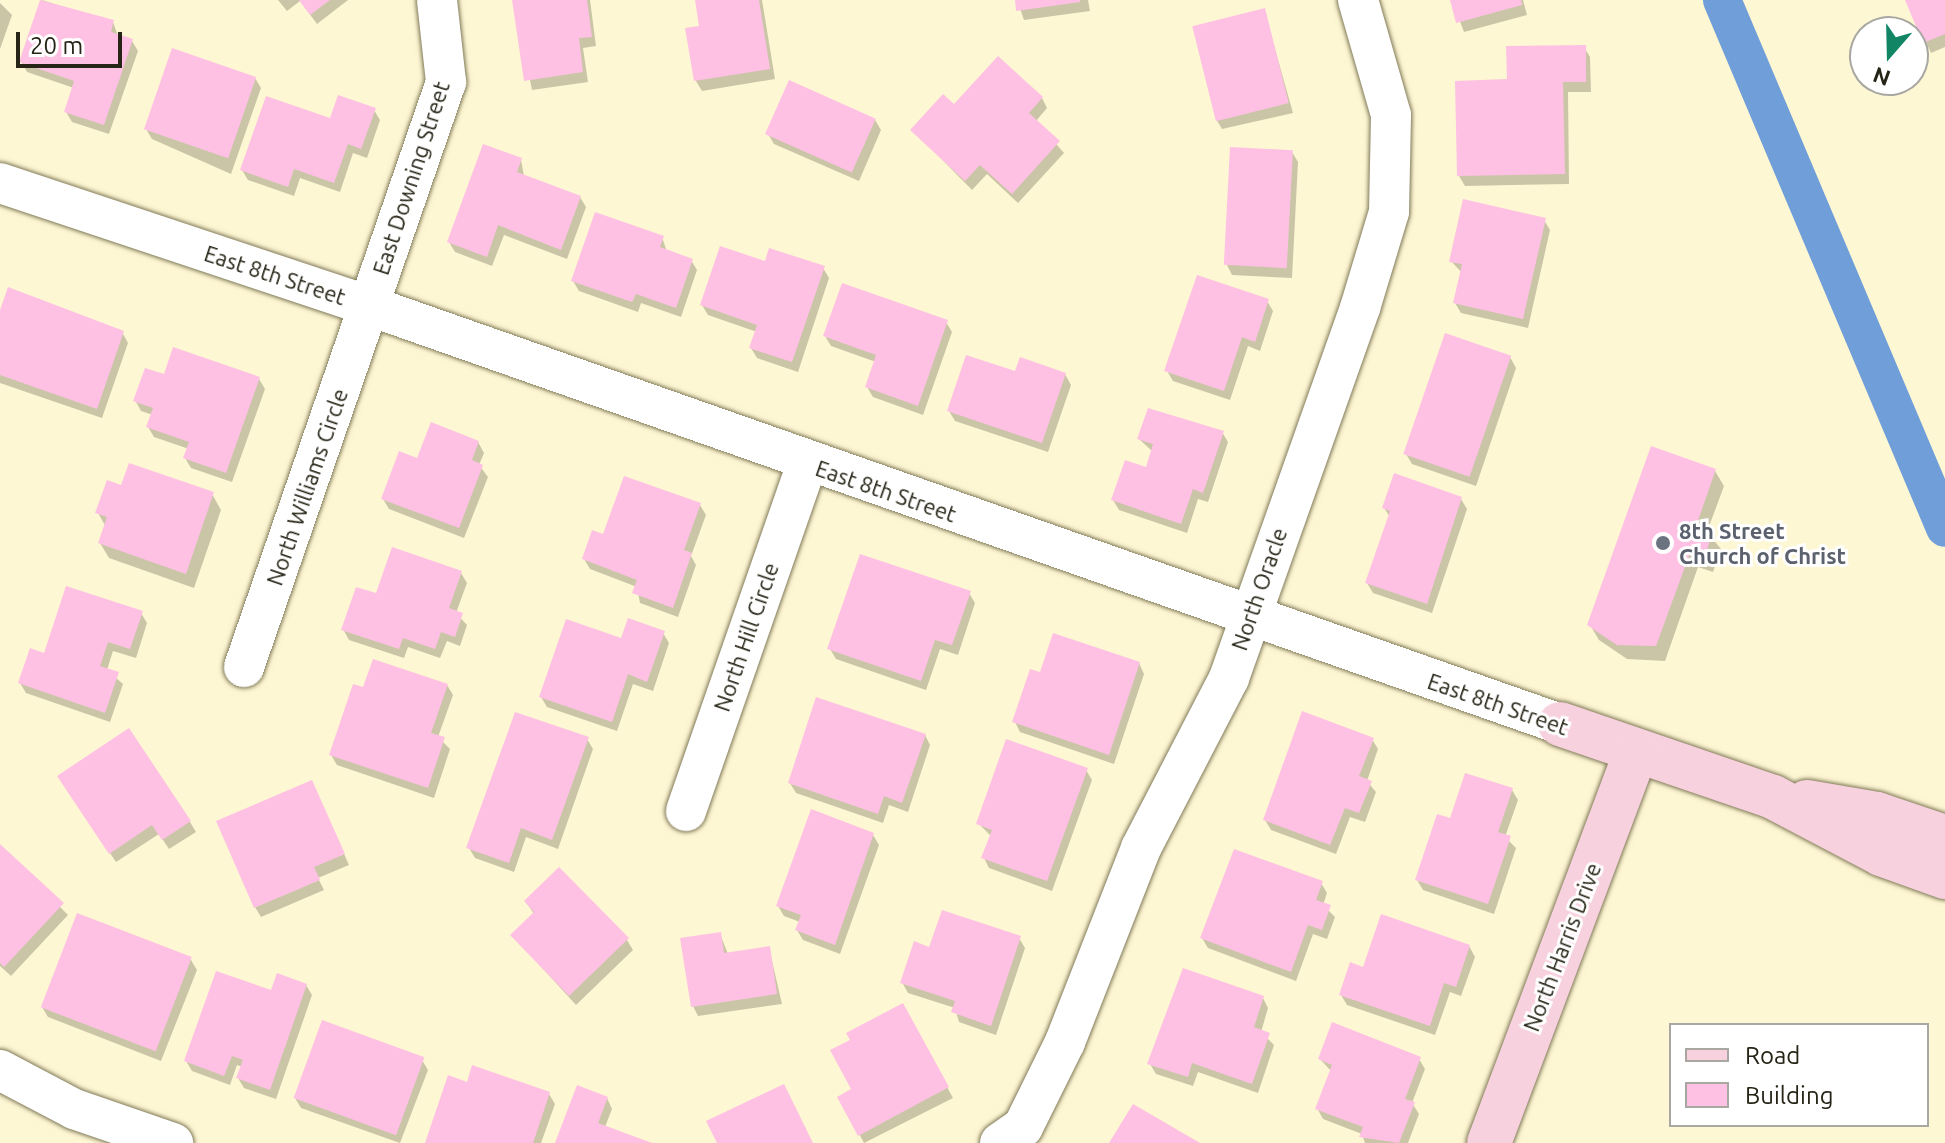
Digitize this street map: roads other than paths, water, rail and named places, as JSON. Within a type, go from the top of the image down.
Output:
[{"type":"street","name":"East Downing Street","points":[[370,306],[446,82],[437,0]]},
{"type":"street","name":"North Oracle","points":[[1000,1143],[1023,1127],[1065,1042],[1141,848],[1229,678],[1389,212],[1391,115],[1358,0]]},
{"type":"street","name":"East 8th Street","points":[[0,183],[370,306],[1249,619],[1773,797],[1881,854],[1945,877]]},
{"type":"street","name":"North Williams Circle","points":[[244,667],[370,306]]},
{"type":"street","name":"North Hill Circle","points":[[686,811],[807,463]]},
{"type":"street","name":"North Harris Drive","points":[[1489,1143],[1636,751]]},
{"type":"street","name":"East 8th Street","points":[[1773,797],[1877,814],[1945,837]]},
{"type":"street","points":[[0,1070],[74,1109],[173,1143]]},
{"type":"waterway","points":[[1722,0],[1945,528]]},
{"type":"place","name":"8th Street Church of Christ","points":[[1663,543]]}]
